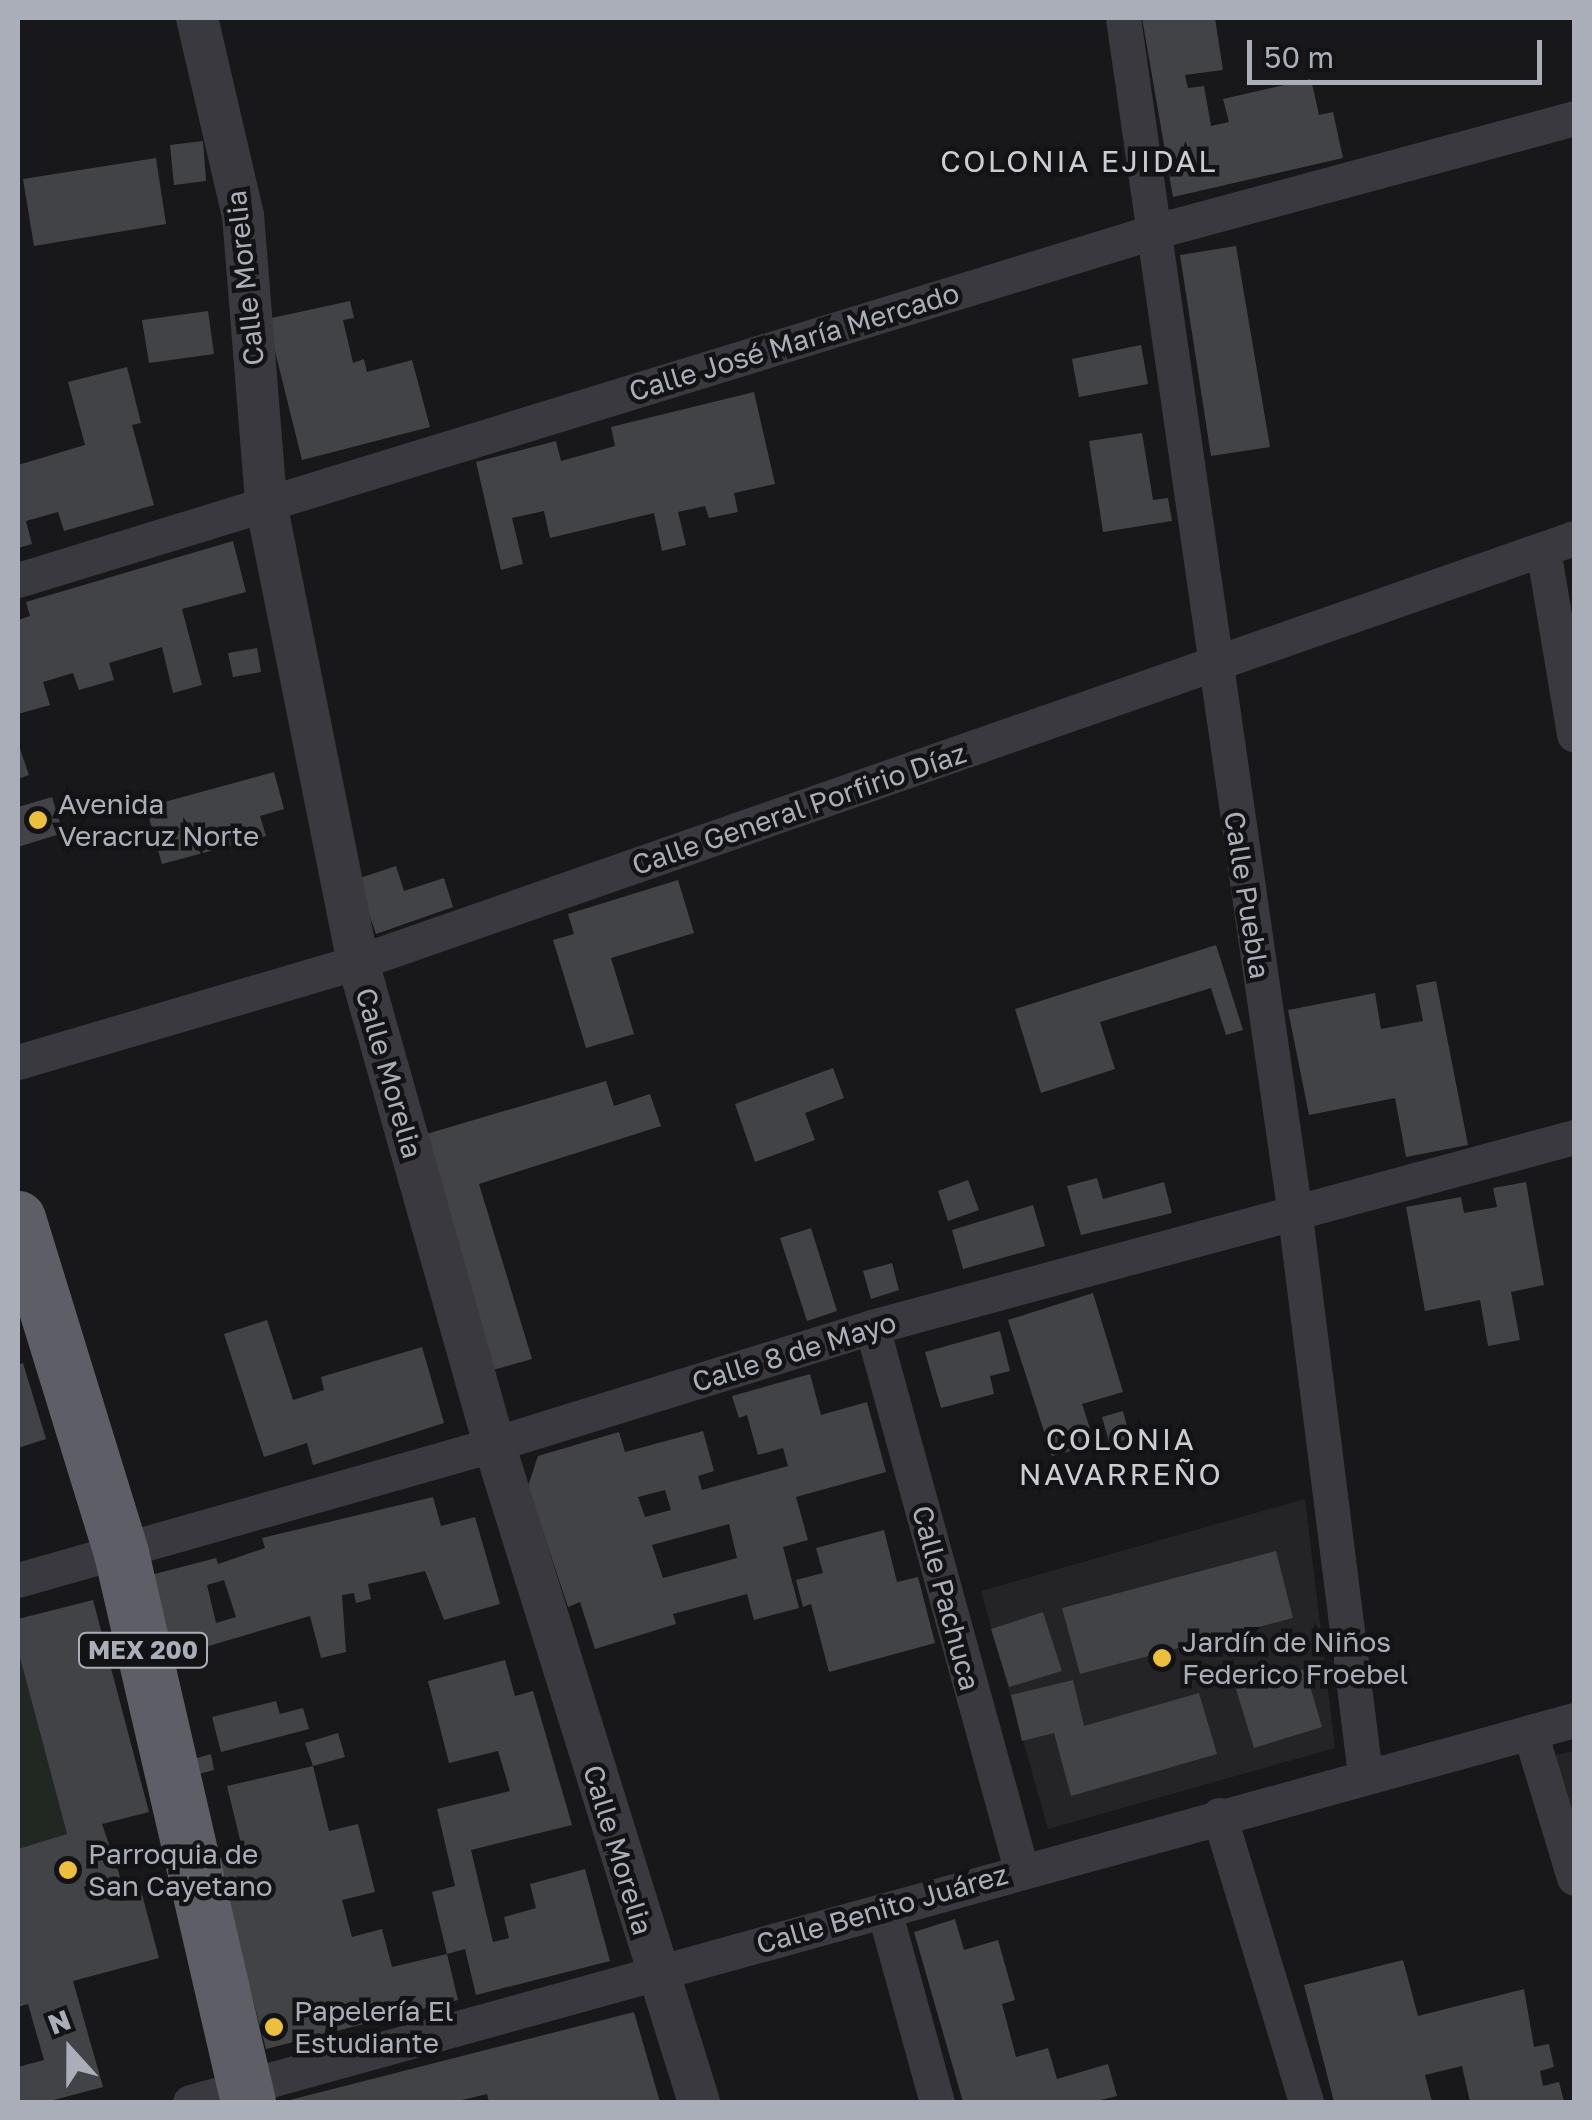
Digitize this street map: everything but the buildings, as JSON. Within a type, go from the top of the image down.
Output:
[{"type":"highway","name":"MEX 200","points":[[18,1218],[121,1553],[247,2095]]},
{"type":"street","name":"Calle Morelia","points":[[197,18],[243,216],[266,503],[358,962],[494,1444],[699,2102]]},
{"type":"street","name":"Calle Puebla","points":[[1123,18],[1156,231],[1212,665],[1294,1208],[1364,1774]]},
{"type":"street","name":"Calle José María Mercado","points":[[18,580],[1156,231],[1574,118]]},
{"type":"street","name":"Calle General Porfirio Díaz","points":[[18,1062],[358,962],[1559,544]]},
{"type":"street","points":[[1559,544],[1574,734]]},
{"type":"street","name":"Calle 8 de Mayo","points":[[18,1580],[494,1444],[872,1327],[1294,1208],[1574,1137]]},
{"type":"street","name":"Calle Pachuca","points":[[872,1327],[1021,1869]]},
{"type":"street","name":"Calle Benito Juárez","points":[[190,2102],[247,2095],[1021,1869],[1574,1720]]},
{"type":"street","points":[[1530,1732],[1574,1878]]},
{"type":"street","points":[[1219,1815],[1306,2102]]},
{"type":"street","points":[[884,1910],[937,2102]]},
{"type":"shaded area","name":"Jardín de Niños Federico Froebel","points":[[1305,1499],[1335,1748],[1048,1829],[981,1591]]},
{"type":"shaded area","points":[[18,1650],[67,1834],[18,1849]]},
{"type":"shaded area","points":[[1574,1751],[1574,1835],[1551,1756]]},
{"type":"place","name":"Avenida Veracruz Norte","points":[[38,820]]},
{"type":"place","name":"Jardín de Niños Federico Froebel","points":[[1162,1658]]},
{"type":"place","name":"Parroquia de San Cayetano","points":[[68,1870]]},
{"type":"place","name":"Papelería El Estudiante","points":[[274,2027]]},
{"type":"district","name":"COLONIA EJIDAL","points":[[1079,161]]},
{"type":"district","name":"COLONIA NAVARREÑO","points":[[1121,1456]]}]
